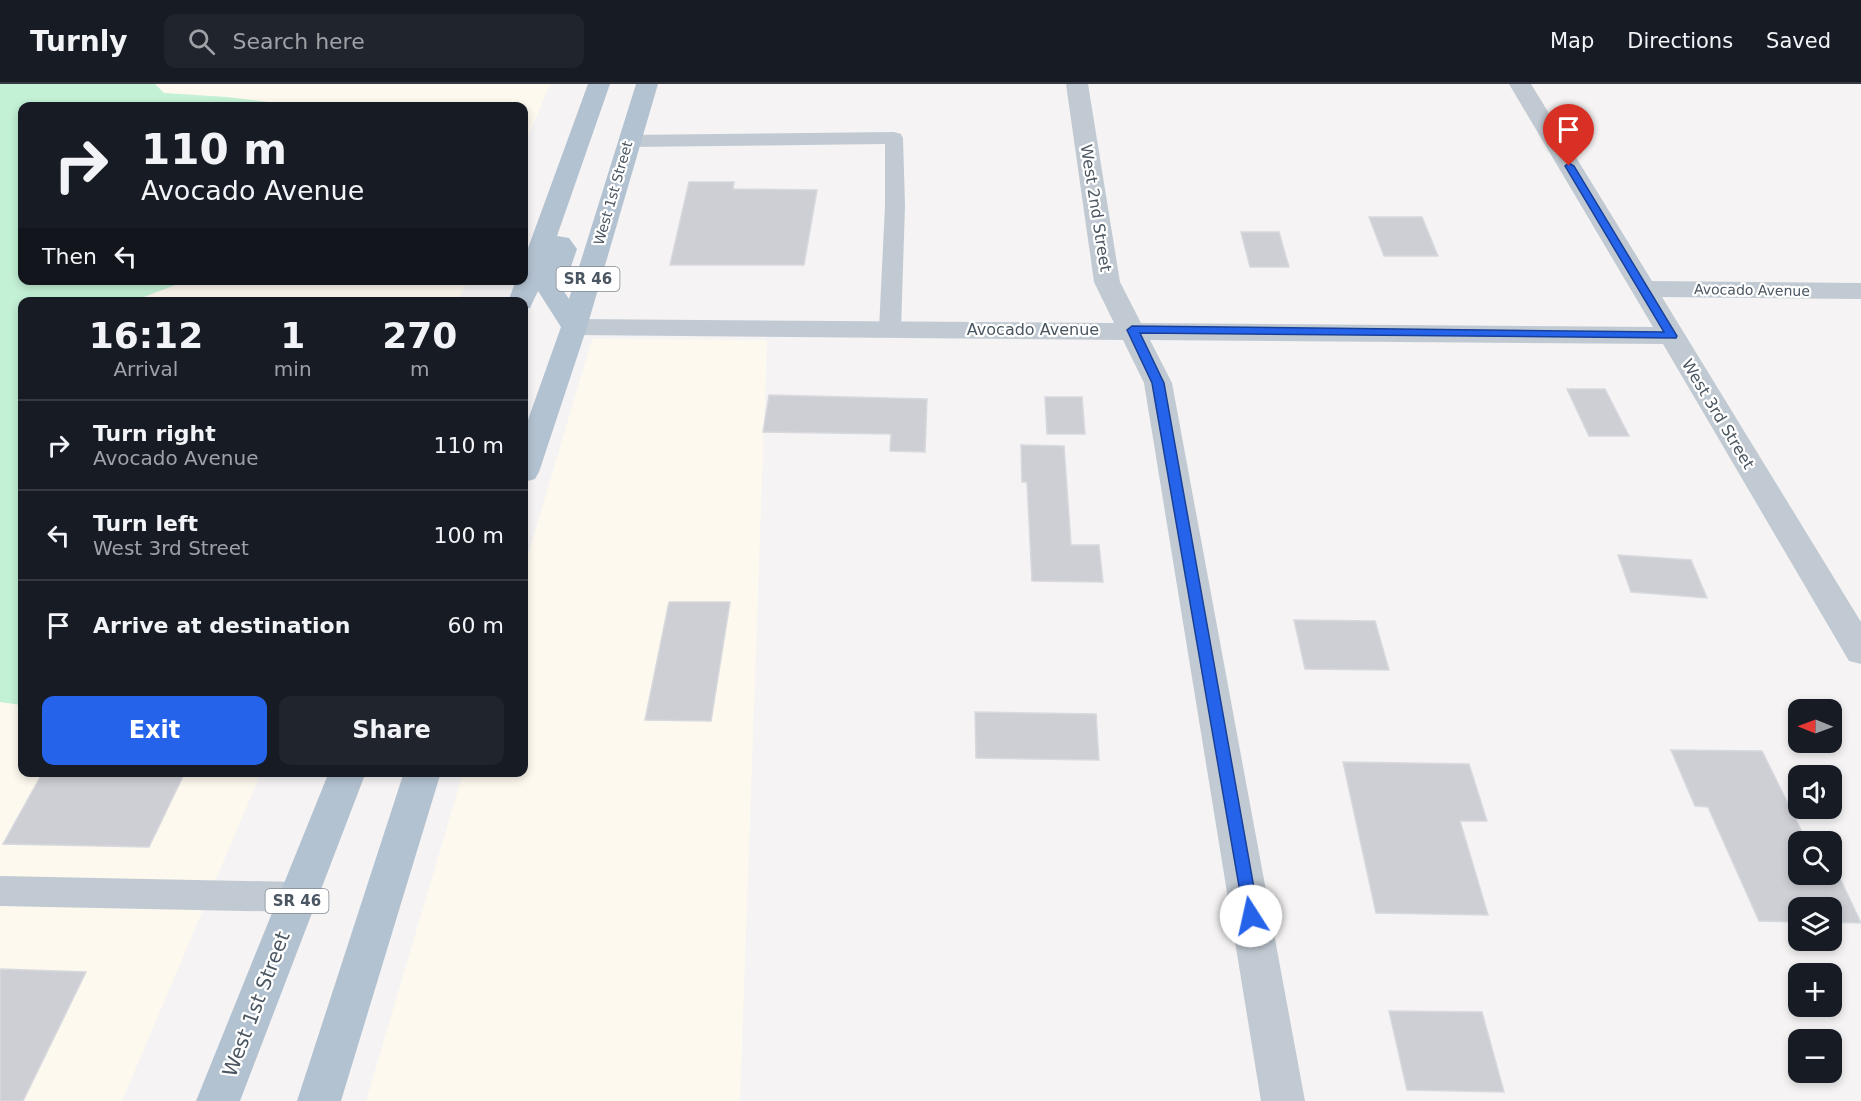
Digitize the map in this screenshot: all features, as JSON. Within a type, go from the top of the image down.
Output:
[{"type":"main road","name":"SR 46","points":[[528,283],[600,84]]},
{"type":"main road","name":"West 1st Street","points":[[528,460],[574,327],[647,84]]},
{"type":"main road","points":[[548,228],[564,249],[550,290],[574,327]]},
{"type":"main road","name":"West 1st Street","points":[[218,1101],[346,777]]},
{"type":"main road","points":[[319,1101],[421,777]]},
{"type":"street","name":"West 2nd Street","points":[[1077,84],[1107,282],[1158,383],[1283,1101]]},
{"type":"street","name":"West 3rd Street","points":[[1520,84],[1861,651]]},
{"type":"street","name":"Avocado Avenue","points":[[1643,289],[1861,291]]},
{"type":"street","name":"Avocado Avenue","points":[[574,327],[1672,336]]},
{"type":"lane","points":[[628,141],[894,138],[895,206],[891,329]]},
{"type":"lane","points":[[0,891],[298,897]]},
{"type":"shaded area","points":[[155,84],[550,84],[528,137],[528,102],[269,102],[164,93]]},
{"type":"shaded area","points":[[176,285],[465,285],[460,297],[146,297]]},
{"type":"shaded area","points":[[592,339],[767,340],[740,1101],[366,1101],[462,777],[528,777],[528,555]]},
{"type":"shaded area","points":[[0,702],[18,704],[18,777],[259,777],[122,1101],[0,1101]]},
{"type":"green space","points":[[0,84],[155,84],[164,93],[269,102],[18,102],[18,285],[175,285],[144,297],[18,297],[18,704],[0,702]]},
{"type":"building","points":[[689,182],[734,182],[733,189],[817,190],[804,265],[670,265]]},
{"type":"building","points":[[1369,217],[1422,217],[1438,256],[1384,256]]},
{"type":"building","points":[[1241,232],[1279,232],[1289,267],[1250,267]]},
{"type":"building","points":[[1567,389],[1605,389],[1629,436],[1589,436]]},
{"type":"building","points":[[769,395],[927,399],[925,452],[890,451],[891,434],[763,432]]},
{"type":"building","points":[[1045,397],[1082,397],[1085,434],[1047,434]]},
{"type":"building","points":[[1021,445],[1064,446],[1071,545],[1099,545],[1103,582],[1032,581],[1027,482],[1022,482]]},
{"type":"building","points":[[1618,555],[1691,560],[1707,598],[1631,592]]},
{"type":"building","points":[[669,602],[730,602],[711,721],[645,720]]},
{"type":"building","points":[[1294,620],[1375,621],[1389,670],[1305,669]]},
{"type":"building","points":[[975,712],[1096,714],[1099,760],[976,758]]},
{"type":"building","points":[[1671,750],[1762,751],[1788,804],[1788,819],[1796,819],[1802,831],[1788,831],[1788,885],[1842,885],[1842,883],[1861,923],[1842,922],[1842,897],[1788,897],[1788,922],[1759,921],[1708,807],[1695,806]]},
{"type":"building","points":[[1343,762],[1469,764],[1487,821],[1460,821],[1488,915],[1376,913]]},
{"type":"building","points":[[40,777],[183,777],[149,847],[3,844]]},
{"type":"building","points":[[0,969],[86,972],[23,1101],[0,1101]]},
{"type":"building","points":[[1389,1011],[1482,1012],[1504,1092],[1407,1090]]},
{"type":"route","points":[[1251,916],[1158,383],[1132,330],[1672,336],[1569,166]]}]
